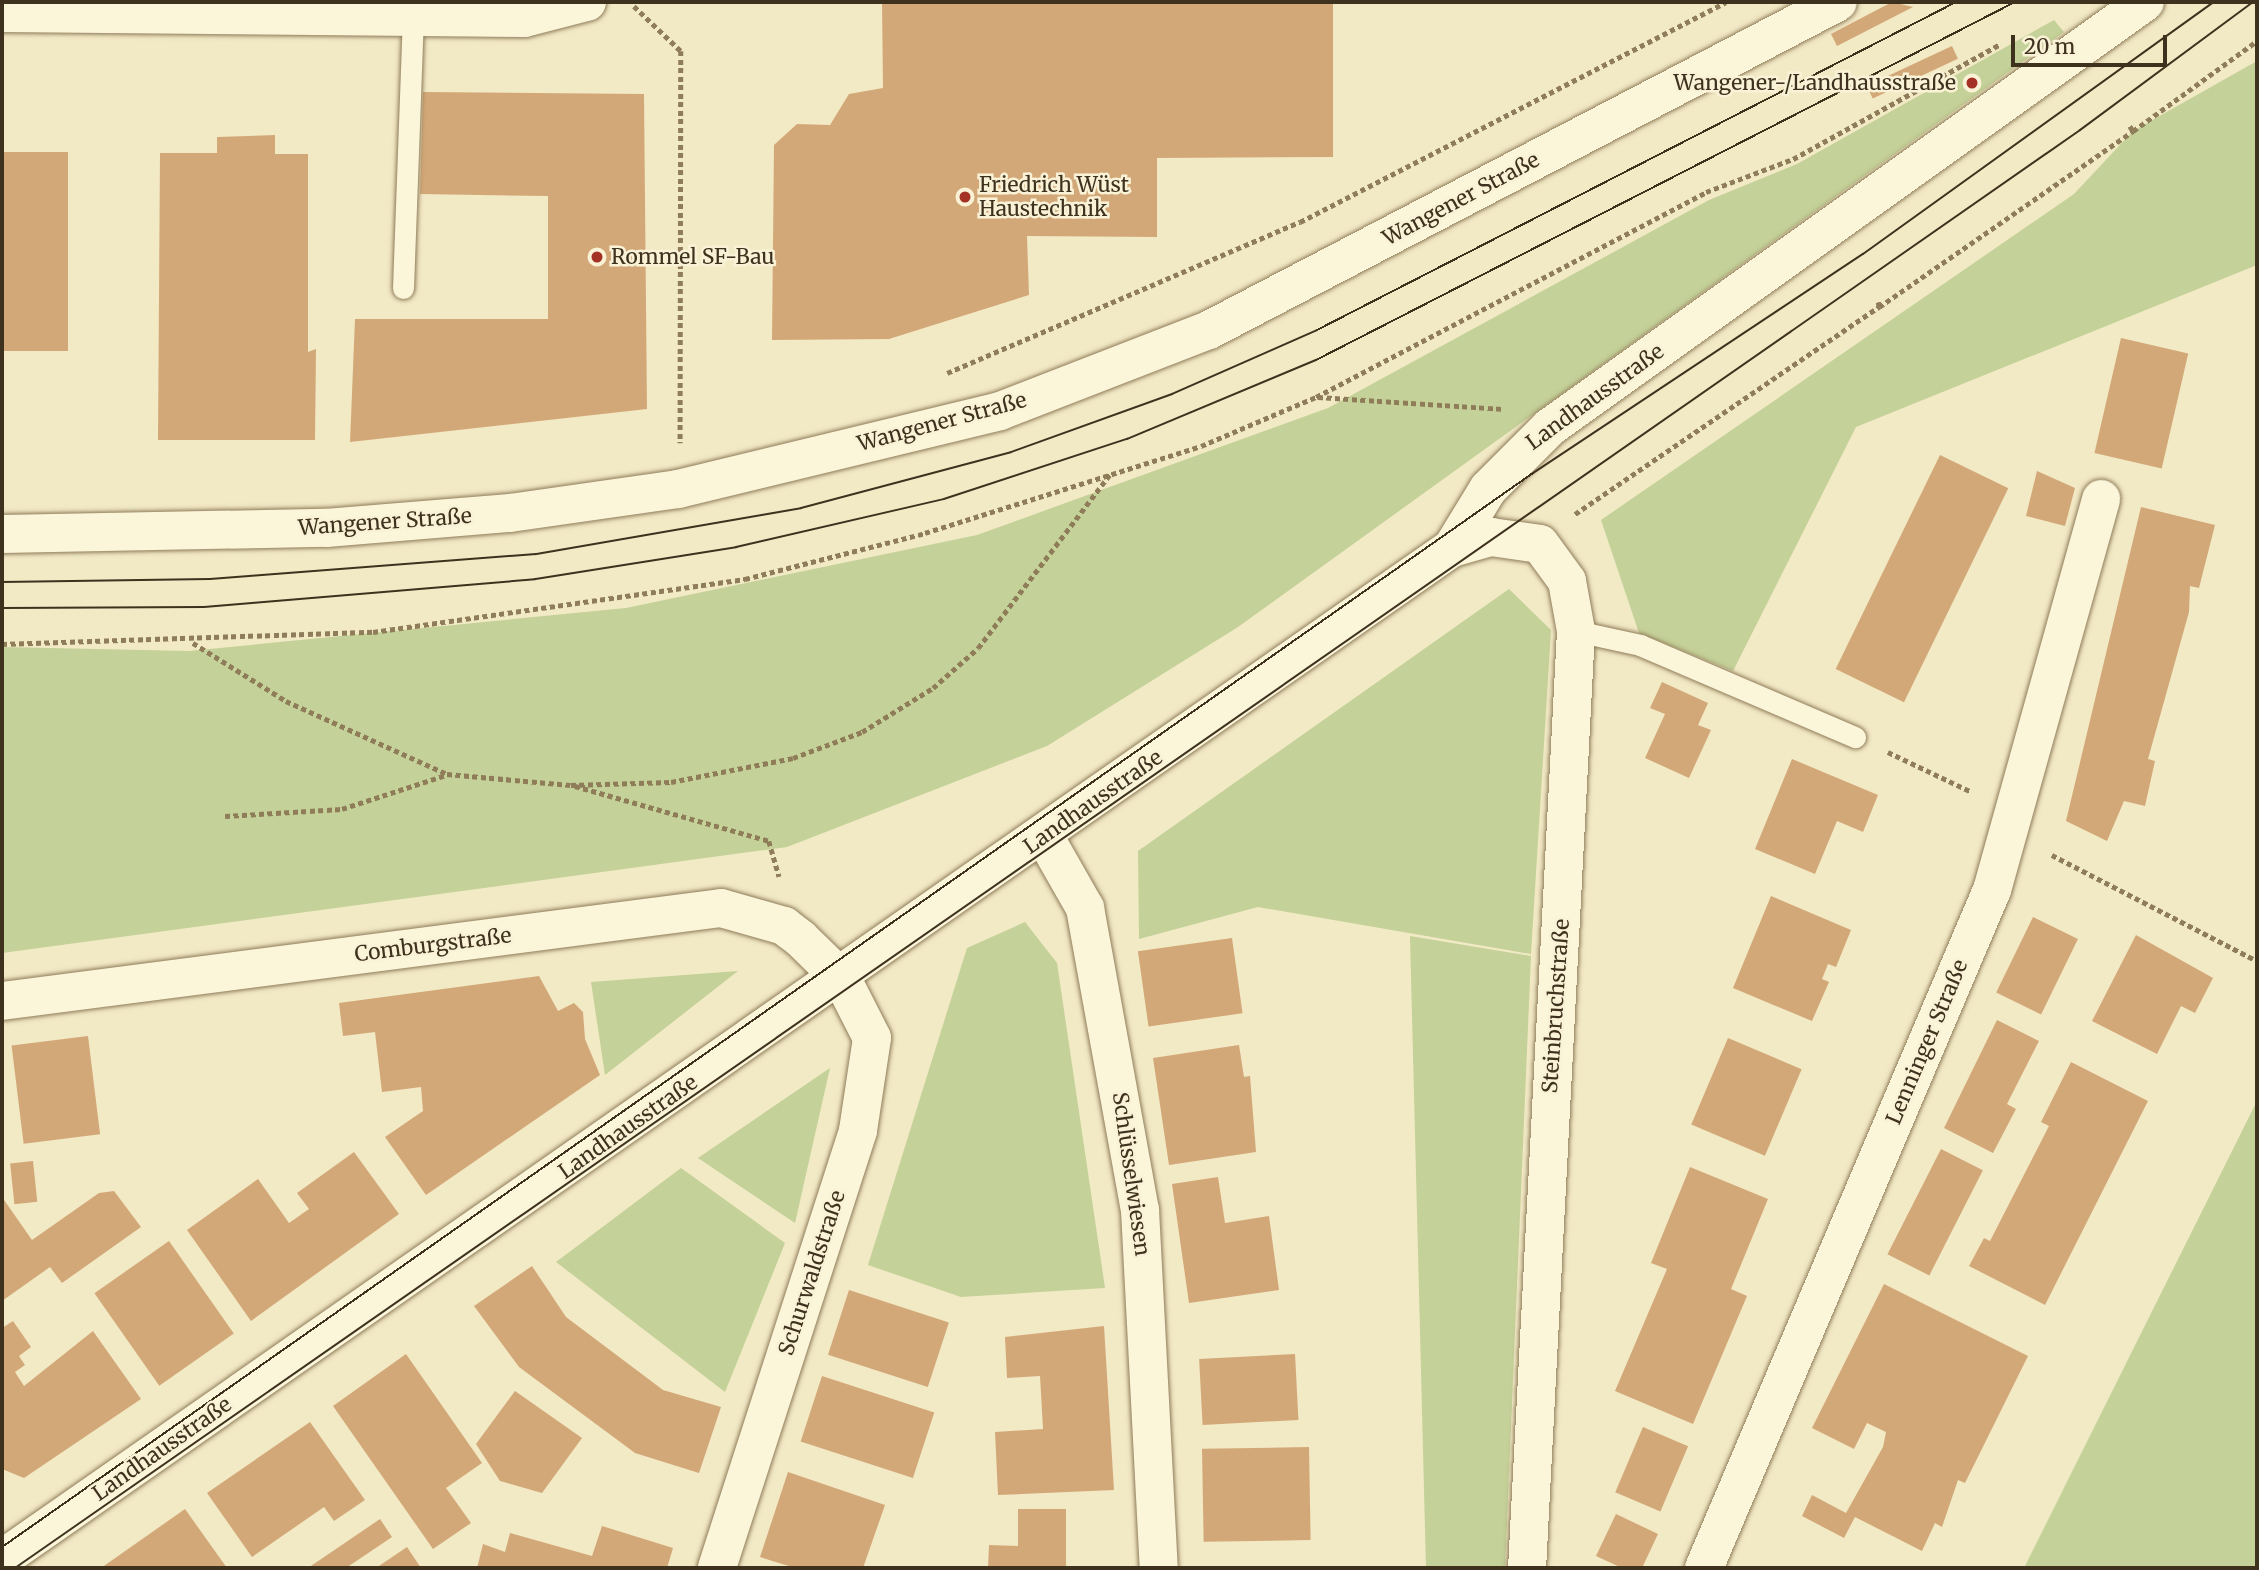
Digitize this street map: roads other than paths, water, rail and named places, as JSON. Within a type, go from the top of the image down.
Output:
[{"type":"street","points":[[2,13],[524,18],[587,2]]},
{"type":"street","name":"Wangener Straße","points":[[2,534],[326,528],[510,513],[678,489],[1000,411],[1209,330],[1838,2]]},
{"type":"street","name":"Landhausstraße","points":[[5,1560],[842,979],[1452,548],[1488,489],[1549,428],[2145,2]]},
{"type":"street","name":"Lenninger Straße","points":[[1704,1568],[1992,890],[2101,499]]},
{"type":"street","name":"Steinbruchstraße","points":[[1452,548],[1490,537],[1540,544],[1567,581],[1576,631],[1527,1568]]},
{"type":"street","name":"Schlüsselwiesen","points":[[1044,836],[1085,908],[1140,1210],[1159,1568]]},
{"type":"street","name":"Comburgstraße","points":[[2,1001],[721,908],[785,926],[842,979]]},
{"type":"street","name":"Schurwaldstraße","points":[[717,1568],[858,1131],[872,1038],[842,979]]},
{"type":"lane","points":[[403,288],[413,17]]},
{"type":"lane","points":[[1576,631],[1640,645],[1855,737]]},
{"type":"tram line","points":[[2,582],[210,579],[536,554],[801,508],[1011,452],[1172,394],[1317,330],[1956,2]]},
{"type":"tram line","points":[[2,608],[204,607],[535,579],[736,547],[944,499],[1127,439],[1316,360],[2015,2]]},
{"type":"tram line","points":[[2,1547],[1533,473],[1863,254],[2214,2]]},
{"type":"tram line","points":[[15,1568],[2080,130],[2253,2]]},
{"type":"place","name":"Wangener-/Landhausstraße","points":[[1972,83]]},
{"type":"place","name":"Friedrich Wüst Haustechnik","points":[[965,197]]},
{"type":"place","name":"Rommel SF-Bau","points":[[597,257]]}]
